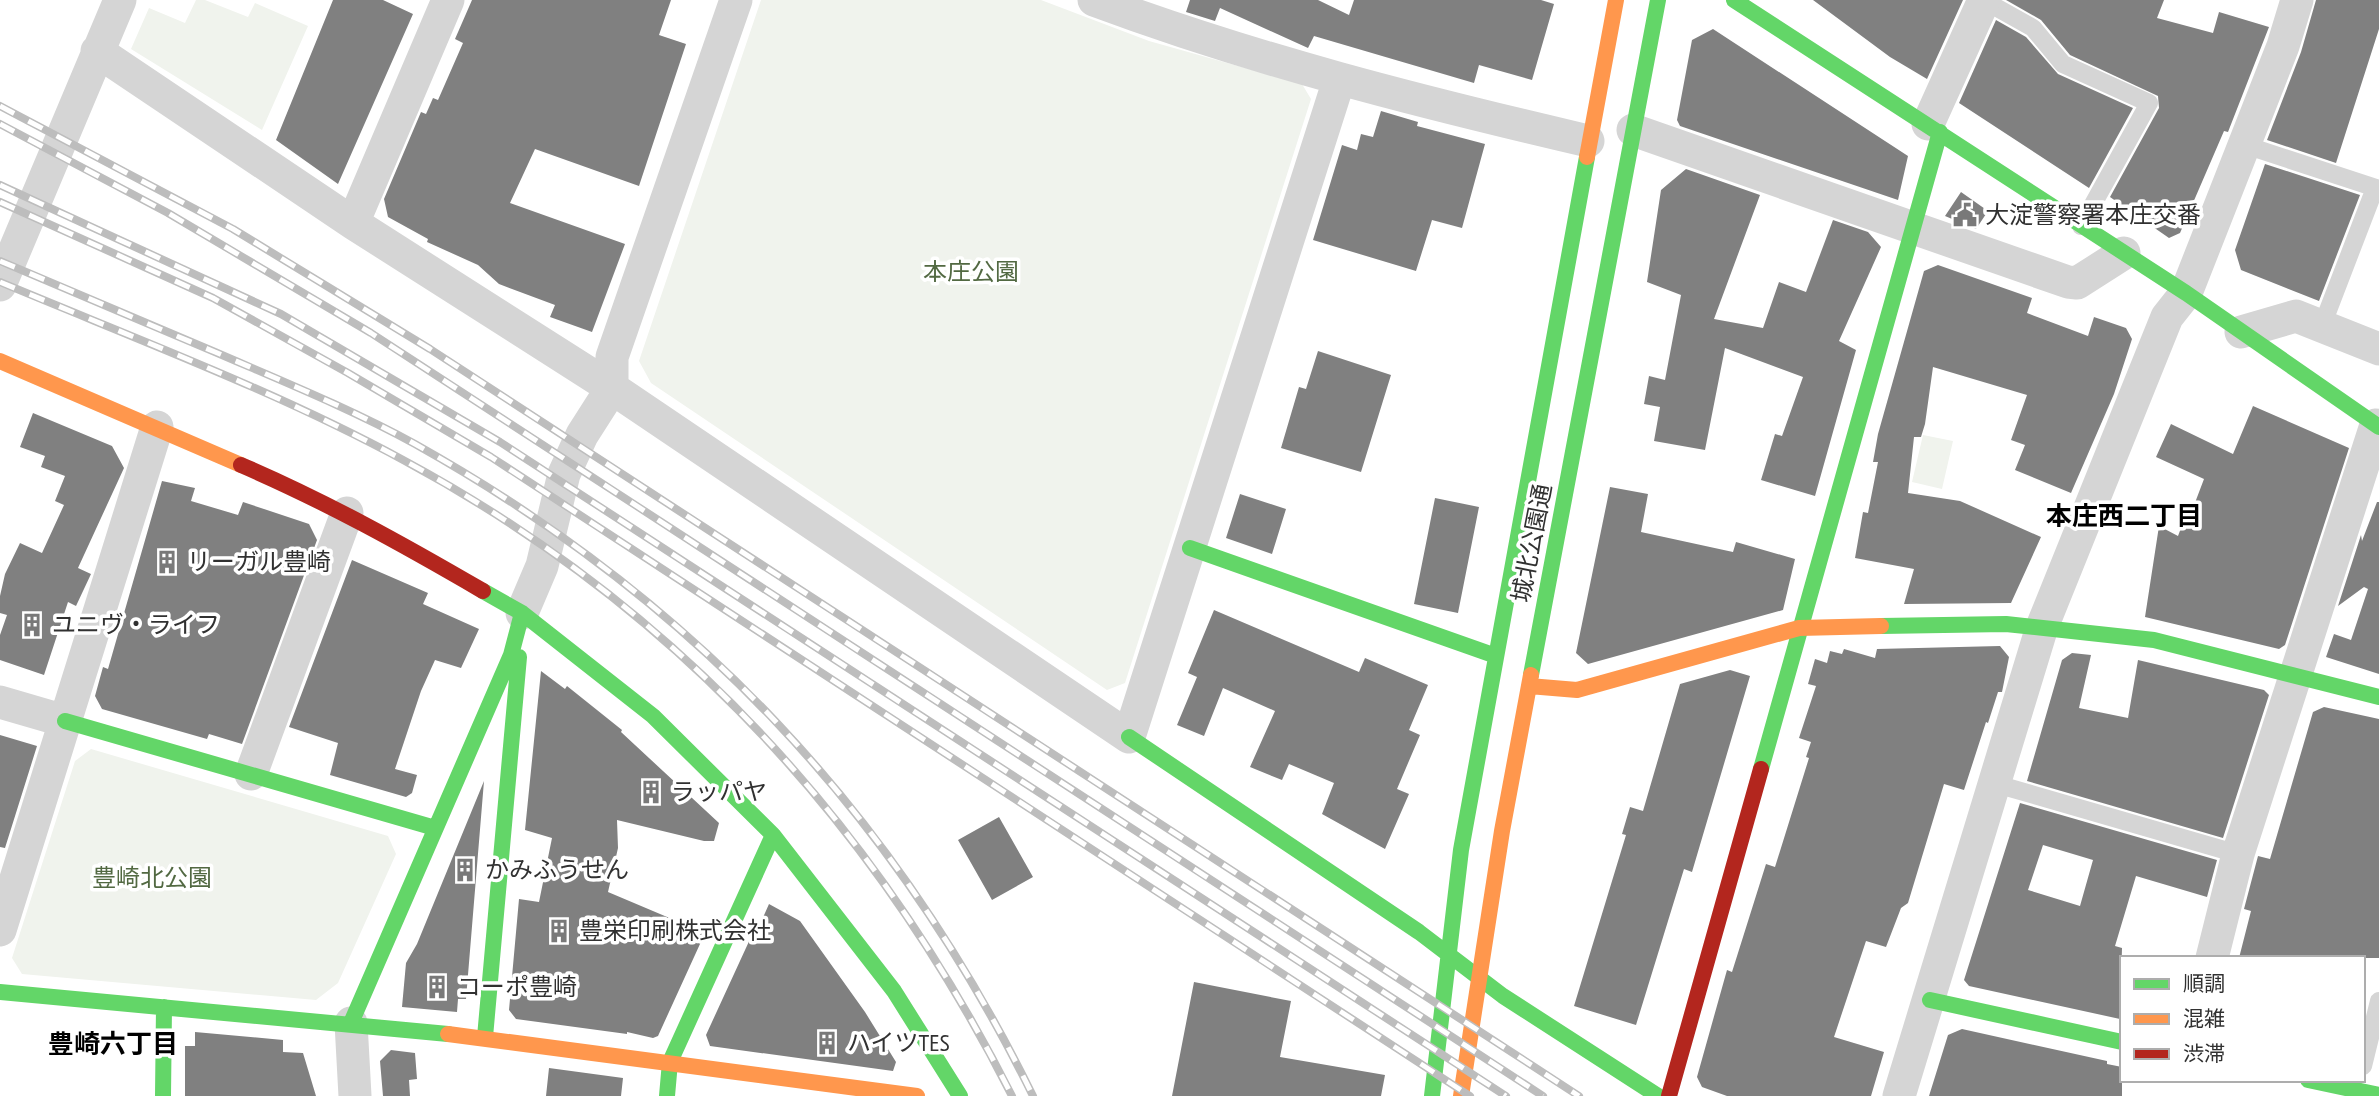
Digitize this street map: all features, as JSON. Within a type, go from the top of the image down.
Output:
[{"type":"street","points":[[0,285],[120,0]]},
{"type":"street","points":[[353,223],[448,0]]},
{"type":"street","points":[[355,1096],[351,1023],[511,655],[522,613],[542,566],[564,474],[582,435],[612,388],[612,357],[737,0]]},
{"type":"street","points":[[1094,0],[1159,24],[1339,80],[1588,141]]},
{"type":"street","name":"城北公園通","points":[[1432,1096],[1461,850],[1588,141],[1616,0]]},
{"type":"street","name":"城北公園通","points":[[1461,1096],[1497,857],[1658,0]]},
{"type":"street","points":[[1734,0],[2186,293],[2378,426],[2238,854],[2212,956]]},
{"type":"street","points":[[1668,1096],[1912,229],[1934,128],[1984,0]]},
{"type":"street","points":[[1899,1096],[2042,627],[2167,317],[2186,293],[2283,47],[2297,0]]},
{"type":"street","points":[[97,51],[353,223],[612,388],[1447,953],[1480,980],[1658,1096]]},
{"type":"street","points":[[1129,737],[1339,80]]},
{"type":"street","points":[[1633,130],[1660,137],[1912,229],[2068,282],[2077,283],[2124,253]]},
{"type":"street","points":[[2241,332],[2296,316],[2379,349]]},
{"type":"street","points":[[0,361],[157,427],[347,513],[522,613],[653,716],[773,835],[894,991],[960,1096]]},
{"type":"street","points":[[0,930],[157,427]]},
{"type":"street","points":[[251,774],[347,513]]},
{"type":"street","points":[[1190,548],[1496,656]]},
{"type":"street","points":[[485,1037],[517,715],[522,613]]},
{"type":"street","points":[[1529,686],[1577,690],[1799,628],[2006,624],[2154,640],[2379,697]]},
{"type":"street","points":[[0,702],[435,828]]},
{"type":"street","points":[[667,1096],[670,1062],[773,835]]},
{"type":"street","points":[[0,992],[485,1037],[916,1096]]},
{"type":"street","points":[[1930,1000],[2120,1042]]},
{"type":"street","points":[[163,1096],[164,1007]]},
{"type":"street","points":[[2328,1082],[2358,1085],[2379,1095]]},
{"type":"lane","points":[[1984,0],[2033,28],[2063,64],[2149,103],[2081,226]]},
{"type":"lane","points":[[2245,145],[2377,189],[2322,326]]},
{"type":"lane","points":[[1996,784],[2238,854]]},
{"type":"lane","points":[[2365,1058],[2379,1001]]},
{"type":"green space","points":[[196,0],[205,0],[248,17],[255,3],[308,26],[262,130],[131,49],[149,8],[185,23]]},
{"type":"green space","name":"本庄公園","points":[[761,0],[1041,0],[1149,41],[1302,84],[1311,99],[1125,683],[1107,690],[651,383],[639,361]]},
{"type":"green space","points":[[1923,435],[1953,441],[1942,489],[1912,482]]},
{"type":"green space","name":"豊崎北公園","points":[[91,749],[388,836],[396,854],[338,983],[316,1000],[22,974],[12,958],[75,761]]},
{"type":"building","points":[[333,0],[383,0],[413,14],[338,184],[276,140]]},
{"type":"building","points":[[472,0],[671,0],[659,35],[686,44],[639,186],[535,149],[510,203],[625,244],[592,332],[550,317],[555,305],[499,284],[478,265],[427,242],[428,239],[388,217],[384,199],[421,112],[426,114],[433,98],[438,100],[463,43],[455,39]]},
{"type":"building","points":[[1190,0],[1318,0],[1349,15],[1354,0],[1541,0],[1554,4],[1532,80],[1479,65],[1474,83],[1314,36],[1308,48],[1220,8],[1215,21],[1186,12]]},
{"type":"building","points":[[1813,0],[1963,0],[1927,79],[1890,57]]},
{"type":"building","points":[[2006,0],[2164,0],[2157,18],[2213,33],[2219,12],[2269,27],[2228,132],[2224,131],[2180,233],[2169,238],[2110,197],[2159,108],[2158,96],[2070,55],[2041,20]]},
{"type":"building","points":[[2316,0],[2379,0],[2379,29],[2336,163],[2267,140],[2301,52]]},
{"type":"building","points":[[1996,20],[2026,37],[2058,74],[2133,108],[2089,188],[1959,103]]},
{"type":"building","points":[[1713,29],[1908,156],[1898,200],[1680,126],[1677,120],[1692,40]]},
{"type":"building","points":[[1381,111],[1418,122],[1417,126],[1485,144],[1462,228],[1432,220],[1416,271],[1313,240],[1342,145],[1357,150],[1361,134],[1373,137]]},
{"type":"building","points":[[2265,164],[2360,195],[2319,301],[2241,270],[2235,250]]},
{"type":"building","points":[[1686,169],[1760,195],[1714,319],[1763,328],[1779,282],[1806,292],[1833,220],[1868,232],[1881,247],[1839,341],[1856,350],[1815,496],[1761,480],[1775,434],[1782,436],[1803,377],[1725,348],[1705,450],[1654,441],[1660,407],[1644,404],[1649,376],[1665,380],[1681,295],[1647,282],[1661,190]]},
{"type":"building","points":[[1961,192],[1988,211],[1976,229],[1945,216]]},
{"type":"building","points":[[1938,265],[2032,298],[2027,313],[2088,336],[2094,317],[2126,328],[2132,339],[2114,394],[2071,493],[2015,470],[2025,445],[2011,440],[2027,395],[1933,367],[1925,424],[1921,437],[1914,437],[1908,493],[1960,501],[2041,537],[2011,603],[1904,604],[1914,569],[1855,558],[1863,512],[1868,513],[1878,462],[1873,462],[1878,434],[1924,271]]},
{"type":"building","points":[[1318,351],[1391,375],[1361,472],[1281,448],[1299,387],[1306,389]]},
{"type":"building","points":[[2253,406],[2349,448],[2285,645],[2279,649],[2145,617],[2159,526],[2178,536],[2181,528],[2185,529],[2204,479],[2156,457],[2171,424],[2233,454]]},
{"type":"building","points":[[33,413],[112,446],[124,468],[78,568],[91,574],[76,606],[68,602],[44,675],[0,660],[0,635],[7,615],[0,613],[0,596],[5,574],[20,543],[42,553],[64,505],[55,501],[65,476],[41,467],[45,456],[20,447]]},
{"type":"building","points":[[162,481],[195,488],[191,501],[238,515],[243,502],[309,524],[317,540],[242,744],[209,734],[207,739],[102,709],[95,696],[103,667],[108,669]]},
{"type":"building","points":[[1610,487],[1648,494],[1641,532],[1733,552],[1736,542],[1795,559],[1783,610],[1588,664],[1576,653]]},
{"type":"building","points":[[1240,494],[1286,509],[1272,554],[1226,538]]},
{"type":"building","points":[[1435,498],[1479,507],[1458,613],[1414,604]]},
{"type":"building","points":[[2377,502],[2379,674],[2326,657],[2334,634],[2351,640],[2368,589],[2364,587],[2338,606],[2361,535],[2362,541]]},
{"type":"building","points":[[352,560],[428,593],[423,604],[479,629],[461,668],[435,660],[421,691],[395,769],[417,775],[412,793],[406,797],[330,775],[338,743],[289,727]]},
{"type":"building","points":[[1214,610],[1359,672],[1365,658],[1428,685],[1409,730],[1420,735],[1397,789],[1409,794],[1385,849],[1322,814],[1334,783],[1289,764],[1282,780],[1250,767],[1275,711],[1223,688],[1204,736],[1177,725],[1197,677],[1188,673]]},
{"type":"building","points":[[2000,646],[2009,657],[2002,692],[1998,692],[1988,723],[1986,722],[1964,790],[1944,784],[1908,903],[1901,908],[1886,947],[1866,941],[1834,1037],[1884,1052],[1871,1096],[1727,1096],[1702,1087],[1697,1077],[1727,970],[1732,972],[1766,864],[1775,867],[1809,758],[1806,757],[1811,742],[1799,738],[1816,686],[1808,684],[1815,659],[1827,663],[1830,651],[1842,654],[1844,649],[1875,658],[1877,649]]},
{"type":"building","points":[[2072,653],[2091,655],[2079,708],[2128,718],[2138,660],[2264,690],[2269,695],[2223,838],[2027,781],[2062,660]]},
{"type":"building","points":[[1730,670],[1750,676],[1692,872],[1684,869],[1636,1025],[1574,1006],[1626,835],[1622,834],[1630,807],[1643,811],[1680,684]]},
{"type":"building","points":[[541,671],[565,689],[567,686],[622,730],[621,732],[719,823],[714,841],[704,841],[617,820],[618,848],[608,892],[705,933],[658,1036],[653,1038],[627,1032],[516,1019],[509,1010],[519,899],[539,902],[552,838],[525,830]]},
{"type":"building","points":[[2324,707],[2379,719],[2379,958],[2240,956],[2251,911],[2244,909],[2258,856],[2270,859],[2313,712]]},
{"type":"building","points":[[0,735],[37,746],[5,848],[0,847]]},
{"type":"building","points":[[484,781],[466,999],[458,999],[457,1012],[402,1007],[406,963],[417,944]]},
{"type":"building","points":[[2020,803],[2217,860],[2207,897],[2136,876],[2115,946],[2122,948],[2120,1019],[1969,986],[1964,980]],"holes":[[[2043,845],[2093,860],[2080,906],[2028,890]]]},
{"type":"building","points":[[999,817],[1033,877],[992,900],[958,840]]},
{"type":"building","points":[[769,904],[800,921],[865,1012],[896,1062],[893,1071],[710,1046],[706,1035]]},
{"type":"building","points":[[1194,982],[1291,1001],[1280,1057],[1385,1075],[1381,1096],[1172,1096]]},
{"type":"building","points":[[1962,1029],[2107,1061],[2107,1064],[2120,1067],[2122,1096],[1929,1096],[1948,1035]]},
{"type":"building","points":[[195,1032],[283,1040],[283,1052],[303,1053],[316,1096],[185,1096],[185,1046],[195,1046]]},
{"type":"building","points":[[391,1050],[415,1053],[417,1079],[409,1080],[410,1096],[383,1096],[380,1061]]},
{"type":"building","points":[[549,1068],[623,1078],[621,1096],[546,1096]]},
{"type":"railway","points":[[0,106],[233,229],[430,349],[1579,1096]]},
{"type":"railway","points":[[0,124],[168,213],[371,333],[1543,1096]]},
{"type":"railway","points":[[0,185],[281,314],[500,442],[1506,1096]]},
{"type":"railway","points":[[0,202],[213,298],[491,457],[1470,1096]]},
{"type":"railway","points":[[0,261],[291,385],[391,431],[515,505],[609,571],[695,643],[775,721],[849,805],[916,896],[978,993],[1033,1096]]},
{"type":"railway","points":[[0,282],[205,367],[356,436],[405,461],[503,519],[595,583],[680,654],[758,731],[831,814],[897,902],[957,996],[1012,1096]]},
{"type":"traffic: fast","points":[[1531,675],[1658,0]]},
{"type":"traffic: fast","points":[[1734,0],[2186,293],[2379,427]]},
{"type":"traffic: fast","points":[[1761,769],[1940,132]]},
{"type":"traffic: fast","points":[[1432,1096],[1461,850],[1587,157]]},
{"type":"traffic: fast","points":[[1190,548],[1496,656]]},
{"type":"traffic: fast","points":[[483,591],[522,613],[653,716],[773,835],[894,991],[960,1096]]},
{"type":"traffic: fast","points":[[351,1023],[511,655],[522,613]]},
{"type":"traffic: fast","points":[[1881,626],[2006,624],[2154,640],[2379,697]]},
{"type":"traffic: fast","points":[[485,1037],[519,657]]},
{"type":"traffic: fast","points":[[65,721],[435,828]]},
{"type":"traffic: fast","points":[[1129,737],[1419,932],[1503,996],[1658,1096]]},
{"type":"traffic: fast","points":[[667,1096],[670,1062],[773,835]]},
{"type":"traffic: fast","points":[[0,992],[448,1034]]},
{"type":"traffic: fast","points":[[1930,1000],[2120,1042]]},
{"type":"traffic: fast","points":[[163,1096],[164,1007]]},
{"type":"traffic: fast","points":[[2317,1082],[2379,1095]]},
{"type":"traffic: slow","points":[[1587,157],[1616,0]]},
{"type":"traffic: slow","points":[[0,361],[241,465]]},
{"type":"traffic: slow","points":[[1529,686],[1577,690],[1799,628],[1881,626]]},
{"type":"traffic: slow","points":[[1461,1096],[1502,831],[1531,675]]},
{"type":"traffic: slow","points":[[448,1034],[917,1096]]},
{"type":"traffic: jam","points":[[241,465],[364,524],[483,591]]},
{"type":"traffic: jam","points":[[1669,1096],[1761,769]]},
{"type":"place","name":"大淀警察署本庄交番","points":[[1965,215]]},
{"type":"place","name":"リーガル豊崎","points":[[167,562]]},
{"type":"place","name":"ユニヴ・ライフ","points":[[32,625]]},
{"type":"place","name":"ラッパヤ","points":[[651,792]]},
{"type":"place","name":"かみふうせん","points":[[465,870]]},
{"type":"place","name":"豊栄印刷株式会社","points":[[559,931]]},
{"type":"place","name":"コーポ豊崎","points":[[437,987]]},
{"type":"place","name":"ハイツTES","points":[[827,1043]]},
{"type":"district","name":"本庄西二丁目","points":[[2124,516]]},
{"type":"district","name":"豊崎六丁目","points":[[113,1044]]}]
